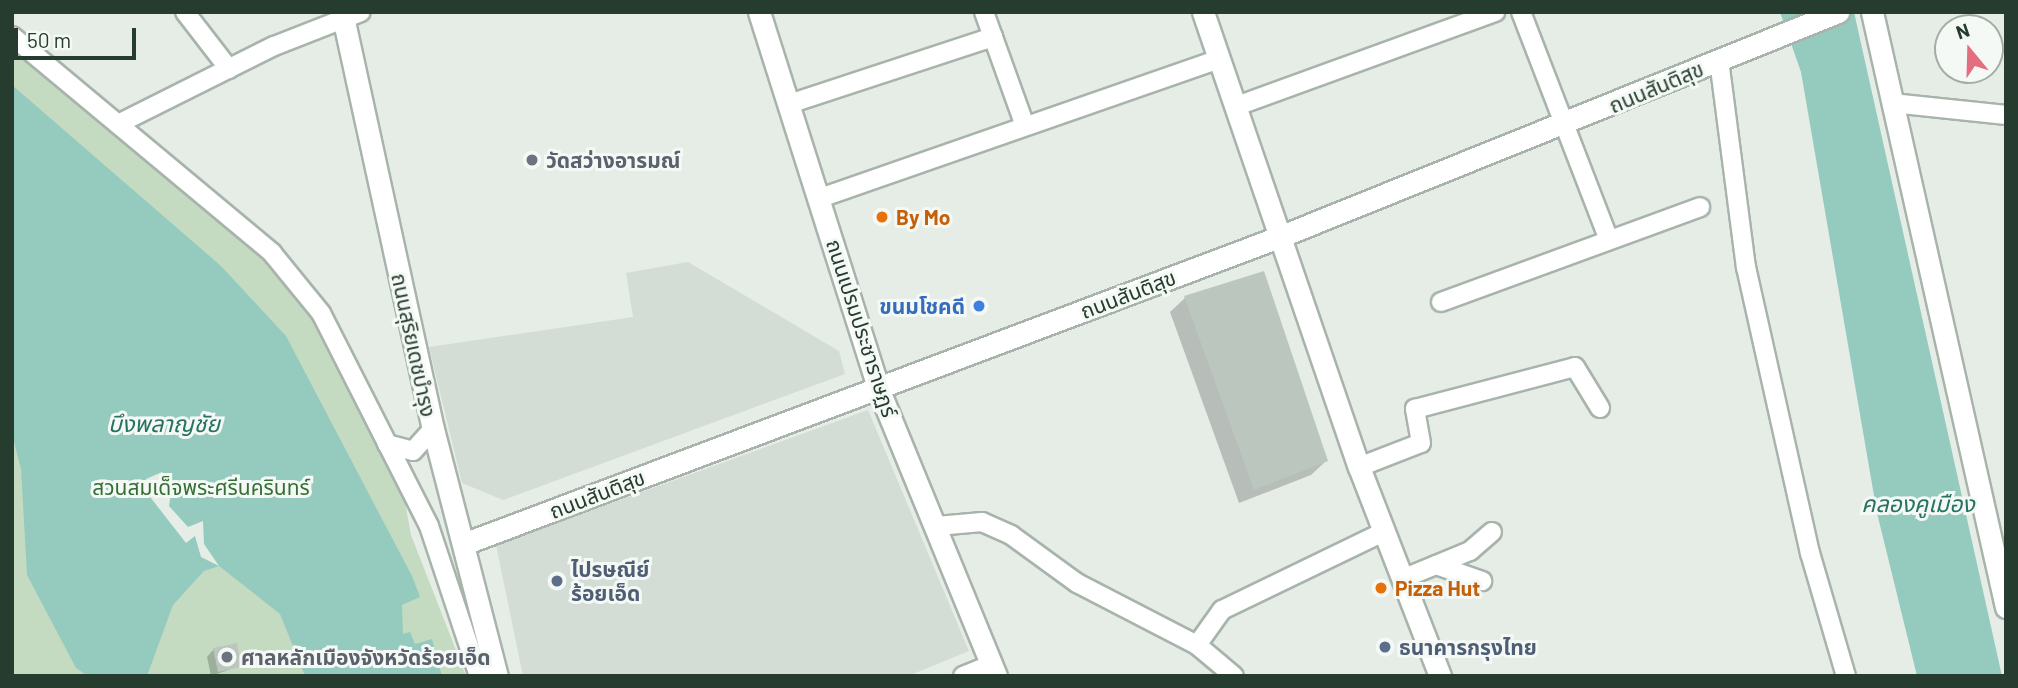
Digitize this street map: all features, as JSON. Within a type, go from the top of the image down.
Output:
[{"type":"street","points":[[185,12],[229,69]]},
{"type":"street","points":[[984,12],[1025,126]]},
{"type":"street","points":[[1203,12],[1359,467],[1440,676]]},
{"type":"street","points":[[1237,106],[1495,12]]},
{"type":"street","points":[[1521,12],[1608,238]]},
{"type":"street","name":"ถนนสันติสุข","points":[[466,543],[1279,237],[1838,12]]},
{"type":"street","points":[[1872,12],[2006,607]]},
{"type":"street","points":[[118,124],[348,14]]},
{"type":"street","name":"ถนนสุริยเดชบำรุง","points":[[348,14],[433,429],[466,543],[497,676]]},
{"type":"street","name":"ถนนเปรมประชาราษฏร์","points":[[764,14],[789,104],[878,388],[994,670]]},
{"type":"street","points":[[12,36],[272,253],[321,313],[429,526],[479,676]]},
{"type":"street","points":[[789,104],[993,37]]},
{"type":"street","points":[[820,198],[1220,59]]},
{"type":"street","points":[[1718,60],[1749,278],[1810,553],[1846,676]]},
{"type":"street","points":[[1892,103],[2006,115]]},
{"type":"street","points":[[1441,302],[1608,238],[1700,207]]},
{"type":"street","points":[[1359,467],[1420,443],[1415,409],[1575,367],[1600,408]]},
{"type":"street","points":[[387,444],[413,451],[433,429]]},
{"type":"street","points":[[937,526],[982,523],[1011,535],[1077,583],[1197,645],[1234,676]]},
{"type":"street","points":[[1197,645],[1222,610],[1383,532]]},
{"type":"street","points":[[1402,579],[1470,551],[1492,532]]},
{"type":"street","points":[[1436,565],[1482,581]]},
{"type":"street","points":[[963,676],[994,670]]},
{"type":"shaded area","points":[[688,262],[839,351],[845,374],[503,500],[462,483],[429,347],[633,317],[626,273]]},
{"type":"shaded area","points":[[868,410],[969,651],[908,676],[523,676],[496,545]]},
{"type":"green space","name":"บึงพลาญชัย","points":[[12,36],[272,253],[321,313],[396,454],[411,535],[466,676],[12,676]]},
{"type":"water","name":"คลองคูเมือง","points":[[1780,12],[1854,12],[2002,676],[1917,676],[1877,513],[1801,72]]},
{"type":"water","name":"บึงพลาญชัย","points":[[12,85],[221,266],[286,336],[412,576],[420,597],[402,605],[403,634],[410,632],[415,644],[432,639],[442,676],[305,676],[280,614],[219,566],[204,571],[173,605],[147,676],[88,676],[76,668],[27,575],[21,469],[12,434]]},
{"type":"pier","points":[[162,472],[173,481],[169,506],[188,527],[203,521],[204,544],[219,566],[201,557],[195,536],[186,543],[147,493],[146,479]]},
{"type":"building","points":[[1264,271],[1328,461],[1254,490],[1184,296]]},
{"type":"building","name":"ศาลหลักเมืองจังหวัดร้อยเอ็ด","points":[[237,643],[241,667],[218,672],[213,648]]},
{"type":"place","name":"วัดสว่างอารมณ์","points":[[532,160]]},
{"type":"place","name":"By Mo","points":[[882,217]]},
{"type":"place","name":"ขนมโชคดี","points":[[979,306]]},
{"type":"place","name":"ไปรษณีย์ ร้อยเอ็ด","points":[[557,581]]},
{"type":"place","name":"Pizza Hut","points":[[1381,588]]},
{"type":"place","name":"ธนาคารกรุงไทย","points":[[1385,647]]},
{"type":"place","name":"ศาลหลักเมืองจังหวัดร้อยเอ็ด","points":[[227,657]]},
{"type":"park label","name":"สวนสมเด็จพระศรีนครินทร์","points":[[201,487]]}]
